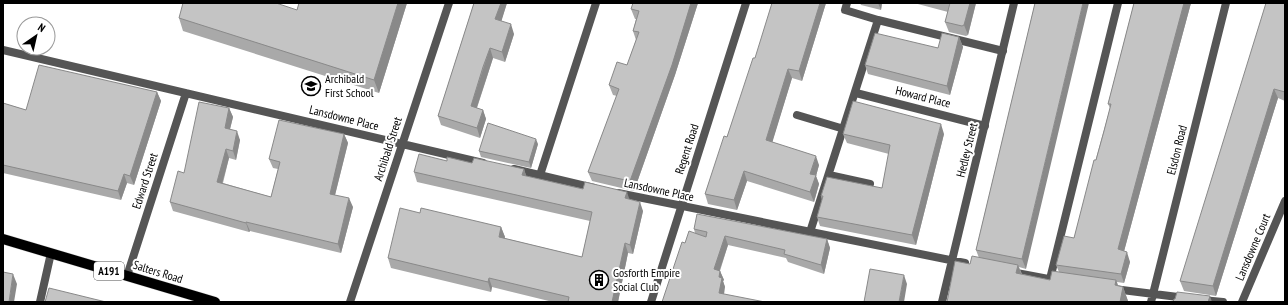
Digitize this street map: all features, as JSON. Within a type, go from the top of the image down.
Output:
[{"type":"main road","name":"Salters Road","points":[[3,239],[215,302]]},
{"type":"street","name":"Archibald Street","points":[[350,302],[449,3]]},
{"type":"street","points":[[540,175],[596,3]]},
{"type":"street","name":"Regent Road","points":[[651,302],[746,3]]},
{"type":"street","points":[[847,3],[845,10],[878,20],[1003,51]]},
{"type":"street","name":"Hedley Street","points":[[942,302],[1014,3]]},
{"type":"street","points":[[1050,279],[1118,3]]},
{"type":"street","name":"Elsdon Road","points":[[1152,298],[1226,3]]},
{"type":"street","points":[[810,232],[878,20]]},
{"type":"street","name":"Lansdowne Place","points":[[3,50],[402,145],[494,165]]},
{"type":"street","name":"Howard Place","points":[[856,92],[985,126]]},
{"type":"street","name":"Edward Street","points":[[127,276],[186,93]]},
{"type":"street","points":[[798,115],[844,129]]},
{"type":"street","name":"Lansdowne Place","points":[[509,168],[681,207],[974,265]]},
{"type":"street","points":[[829,175],[870,184]]},
{"type":"street","name":"Lansdowne Court","points":[[1242,302],[1285,201]]},
{"type":"street","points":[[40,302],[51,254]]},
{"type":"street","points":[[1004,271],[1066,282]]},
{"type":"street","points":[[1105,287],[1152,298],[1222,302]]},
{"type":"building","points":[[183,3],[276,3],[297,10],[299,3],[398,3],[374,80],[179,18]]},
{"type":"building","points":[[474,3],[501,3],[495,19],[511,24],[502,52],[490,48],[483,67],[471,106],[483,110],[477,128],[438,116]]},
{"type":"building","points":[[633,3],[691,3],[672,65],[630,181],[588,172],[619,89],[609,85],[617,62],[627,65],[639,32],[633,31],[639,11],[631,9]]},
{"type":"building","points":[[772,3],[820,3],[799,71],[788,69],[766,140],[816,156],[810,174],[816,175],[810,192],[744,171],[734,200],[705,194],[724,136],[727,137],[753,58],[755,58]]},
{"type":"building","points":[[950,3],[970,3],[964,25],[962,26],[945,22]]},
{"type":"building","points":[[1035,3],[1083,3],[1022,259],[976,250]]},
{"type":"building","points":[[1134,3],[1184,3],[1118,249],[1127,252],[1121,274],[1056,265],[1064,236],[1074,238],[1094,160],[1096,160],[1111,104],[1108,104]]},
{"type":"building","points":[[1266,3],[1285,3],[1285,92],[1274,89],[1213,286],[1180,281]]},
{"type":"building","points":[[875,33],[938,48],[942,33],[959,37],[947,86],[865,65]]},
{"type":"building","points":[[39,65],[157,92],[130,176],[124,174],[118,191],[3,165],[3,103],[26,110]]},
{"type":"building","points":[[853,101],[941,124],[912,235],[817,217],[823,196],[821,196],[827,177],[882,188],[890,145],[843,134]]},
{"type":"building","points":[[199,102],[229,108],[225,128],[237,131],[233,151],[226,149],[217,182],[271,197],[280,162],[269,159],[279,120],[344,134],[330,194],[349,198],[338,244],[246,223],[170,202],[178,171],[184,173]]},
{"type":"building","points":[[488,123],[536,139],[529,162],[479,151]]},
{"type":"building","points":[[419,154],[447,161],[447,157],[472,163],[474,158],[524,169],[522,175],[583,189],[585,182],[627,192],[625,198],[640,202],[630,245],[625,243],[612,302],[568,302],[569,297],[489,278],[488,282],[388,258],[400,208],[420,213],[421,208],[501,227],[499,237],[582,257],[592,212],[414,172]]},
{"type":"building","points":[[697,214],[827,239],[821,265],[784,254],[785,250],[725,236],[714,269],[720,271],[719,277],[722,278],[719,293],[765,302],[662,302],[682,242],[685,243],[689,231],[706,237],[707,232],[694,229]]},
{"type":"building","points":[[972,256],[1018,265],[1016,273],[1050,280],[1052,271],[1116,280],[1115,285],[1123,287],[1120,302],[947,302],[955,261],[970,264]]},
{"type":"building","points":[[870,269],[904,275],[899,302],[864,302]]},
{"type":"building","points":[[3,272],[13,274],[9,302],[3,302]]},
{"type":"building","points":[[49,288],[106,302],[45,302]]},
{"type":"building","points":[[1177,292],[1210,296],[1208,302],[1173,302]]},
{"type":"place","name":"Archibald First School","points":[[311,86]]},
{"type":"place","name":"Gosforth Empire Social Club","points":[[599,280]]}]
